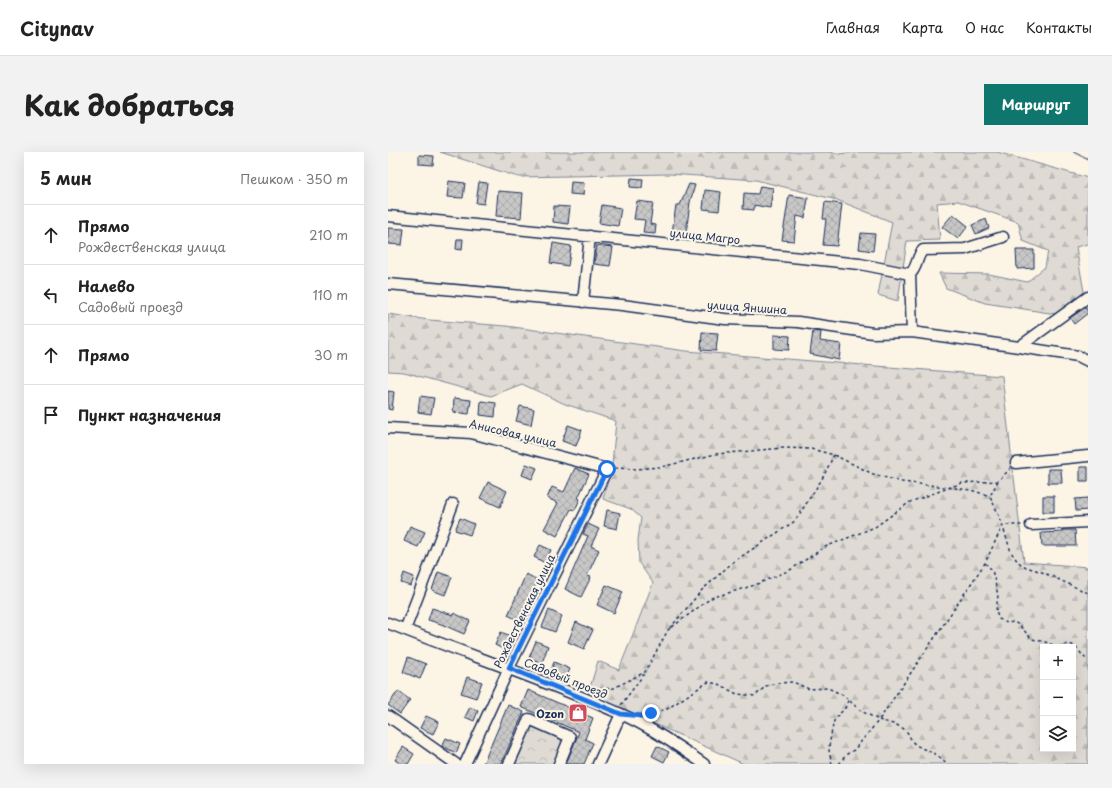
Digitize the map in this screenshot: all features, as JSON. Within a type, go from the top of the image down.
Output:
[{"type":"street","name":"улица Магро","points":[[388,216],[860,264],[910,274]]},
{"type":"street","points":[[583,302],[590,236]]},
{"type":"street","points":[[912,332],[910,274],[916,269],[918,257],[923,250],[966,249],[1003,238]]},
{"type":"street","name":"улица Яншина","points":[[388,284],[583,302],[725,319],[798,322],[873,333],[912,332],[1078,356],[1088,361]]},
{"type":"street","points":[[1019,347],[1088,297]]},
{"type":"street","name":"Анисовая улица","points":[[388,428],[471,434],[607,469]]},
{"type":"street","points":[[1016,463],[1088,456]]},
{"type":"street","name":"Рождественская улица","points":[[465,764],[509,668],[607,469]]},
{"type":"street","points":[[405,630],[453,504]]},
{"type":"street","points":[[1031,525],[1088,522]]},
{"type":"street","name":"Садовый проезд","points":[[388,623],[509,668],[619,713],[677,746],[704,764]]},
{"type":"street","points":[[598,764],[619,713]]},
{"type":"street","points":[[388,716],[456,764]]},
{"type":"street","points":[[509,764],[529,719],[570,737],[559,764]]},
{"type":"path","points":[[607,469],[661,467],[716,454],[784,448],[811,450],[834,455],[873,474],[902,482],[971,490],[990,496],[1003,525],[1011,552],[1018,562],[1026,567],[1042,572],[1088,593]]},
{"type":"path","points":[[619,713],[645,672],[668,630],[702,590],[733,562],[795,521],[822,479],[834,455]]},
{"type":"path","points":[[990,496],[998,481],[1016,463]]},
{"type":"path","points":[[668,630],[711,598],[755,585],[790,570],[825,547],[875,527],[910,502],[962,483],[998,481]]},
{"type":"path","points":[[1003,525],[1031,525]]},
{"type":"path","points":[[839,764],[847,754],[854,750],[878,720],[985,563],[1003,525]]},
{"type":"path","points":[[985,563],[992,570],[998,595],[996,612],[999,619],[1002,622],[1019,625],[1032,639],[1052,644]]},
{"type":"path","points":[[1076,647],[1088,660]]},
{"type":"path","points":[[582,690],[614,688],[645,672]]},
{"type":"path","points":[[637,715],[642,716],[667,710],[708,682],[718,684],[737,694],[755,696],[766,686],[793,682],[809,689],[828,688],[848,699],[861,711],[878,720],[896,724],[906,731],[914,744],[931,751],[942,758],[947,764]]},
{"type":"path","points":[[832,764],[829,748],[832,726],[835,719],[845,709],[848,699]]},
{"type":"green space","points":[[440,152],[830,152],[839,154],[855,152],[997,152],[1088,178],[1088,244],[1076,247],[1085,297],[1056,314],[985,303],[946,288],[939,273],[989,274],[1027,282],[1045,267],[1048,251],[1023,241],[1018,222],[958,201],[937,203],[940,240],[907,241],[898,301],[878,295],[892,222],[837,200],[756,180],[669,174],[518,177]]},
{"type":"green space","points":[[388,314],[429,320],[506,326],[686,351],[1002,376],[1024,562],[1088,567],[1088,764],[744,764],[588,694],[598,661],[619,670],[653,583],[639,563],[638,540],[641,518],[631,509],[603,499],[612,465],[616,421],[565,404],[522,384],[491,396],[404,372],[388,371]]},
{"type":"green space","points":[[532,724],[565,739],[554,764],[515,764]]},
{"type":"building","points":[[419,155],[434,156],[433,165],[419,164]]},
{"type":"building","points":[[631,178],[643,179],[642,188],[630,187]]},
{"type":"building","points":[[449,181],[465,183],[463,198],[447,197]]},
{"type":"building","points":[[479,182],[487,183],[484,204],[476,203]]},
{"type":"building","points":[[571,182],[584,183],[583,195],[570,194]]},
{"type":"building","points":[[689,184],[695,185],[690,202],[686,234],[672,233],[676,205],[680,205]]},
{"type":"building","points":[[760,186],[773,188],[770,208],[754,205],[754,210],[743,209],[744,193],[758,194]]},
{"type":"building","points":[[705,190],[721,192],[719,211],[703,209]]},
{"type":"building","points":[[498,191],[523,193],[521,218],[496,216]]},
{"type":"building","points":[[789,195],[808,198],[805,218],[797,216],[794,241],[782,240]]},
{"type":"building","points":[[637,201],[653,203],[650,224],[656,225],[655,234],[643,233],[645,220],[634,219]]},
{"type":"building","points":[[825,202],[842,204],[837,246],[823,245],[826,219],[823,219]]},
{"type":"building","points":[[602,205],[621,208],[618,226],[599,223]]},
{"type":"building","points":[[554,206],[570,207],[568,224],[553,222]]},
{"type":"building","points":[[953,214],[968,226],[958,239],[942,227]]},
{"type":"building","points":[[986,219],[989,228],[976,234],[972,225]]},
{"type":"building","points":[[388,228],[404,229],[402,245],[388,244]]},
{"type":"building","points":[[861,233],[875,234],[873,251],[859,249]]},
{"type":"building","points":[[457,239],[463,239],[462,250],[456,249]]},
{"type":"building","points":[[553,243],[571,246],[568,266],[550,263]]},
{"type":"building","points":[[597,245],[613,247],[610,266],[594,264]]},
{"type":"building","points":[[1016,250],[1034,250],[1034,268],[1017,269]]},
{"type":"building","points":[[1086,307],[1088,313],[1074,324],[1070,318]]},
{"type":"building","points":[[813,331],[821,332],[820,341],[841,344],[839,360],[810,354]]},
{"type":"building","points":[[702,332],[718,333],[716,351],[701,350]]},
{"type":"building","points":[[774,335],[790,336],[789,350],[774,349]]},
{"type":"building","points":[[388,391],[394,392],[392,410],[388,409]]},
{"type":"building","points":[[420,396],[434,398],[431,414],[418,412]]},
{"type":"building","points":[[454,398],[471,400],[469,414],[453,412]]},
{"type":"building","points":[[481,401],[496,403],[495,417],[480,415]]},
{"type":"building","points":[[520,406],[534,409],[531,425],[516,421]]},
{"type":"building","points":[[568,425],[582,430],[576,446],[562,441]]},
{"type":"building","points":[[526,464],[537,468],[532,479],[522,475]]},
{"type":"building","points":[[1080,467],[1088,467],[1088,481],[1080,481]]},
{"type":"building","points":[[575,468],[589,474],[578,498],[580,499],[575,510],[571,509],[557,536],[544,529],[558,503],[547,498],[552,487],[564,492]]},
{"type":"building","points":[[1048,469],[1061,469],[1062,483],[1048,483]]},
{"type":"building","points":[[488,482],[507,491],[500,507],[480,498]]},
{"type":"building","points":[[1043,496],[1054,496],[1054,512],[1043,512]]},
{"type":"building","points":[[1088,498],[1088,510],[1076,511],[1075,499]]},
{"type":"building","points":[[607,510],[620,513],[617,529],[604,526]]},
{"type":"building","points":[[460,518],[474,524],[470,535],[455,530]]},
{"type":"building","points":[[588,524],[599,529],[591,546],[599,550],[587,576],[591,577],[581,597],[565,589],[588,536],[583,534]]},
{"type":"building","points":[[410,526],[425,532],[418,547],[404,541]]},
{"type":"building","points":[[1062,530],[1075,530],[1076,546],[1042,546],[1041,533],[1062,532]]},
{"type":"building","points":[[540,545],[551,550],[545,563],[534,557]]},
{"type":"building","points":[[438,572],[452,577],[445,595],[432,590]]},
{"type":"building","points":[[404,573],[414,577],[411,586],[401,583]]},
{"type":"building","points":[[526,574],[538,580],[519,621],[508,615]]},
{"type":"building","points":[[606,585],[623,592],[614,613],[597,605]]},
{"type":"building","points":[[432,608],[453,615],[454,613],[470,621],[464,634],[428,620]]},
{"type":"building","points":[[549,610],[562,616],[555,632],[542,627]]},
{"type":"building","points":[[576,622],[593,630],[584,649],[568,642]]},
{"type":"building","points":[[501,632],[513,637],[507,651],[495,645]]},
{"type":"building","points":[[536,641],[548,646],[542,663],[529,658]]},
{"type":"building","points":[[408,657],[426,664],[420,679],[403,672]]},
{"type":"building","points":[[554,662],[570,669],[565,680],[550,673]]},
{"type":"building","points":[[467,677],[482,682],[476,698],[461,693]]},
{"type":"building","points":[[528,690],[593,718],[585,739],[593,743],[584,764],[566,764],[579,732],[521,707]]},
{"type":"building","points":[[398,691],[410,700],[400,714],[388,705]]},
{"type":"building","points":[[508,705],[524,712],[501,764],[483,764]]},
{"type":"building","points":[[470,707],[478,711],[474,721],[465,717]]},
{"type":"building","points":[[426,716],[439,722],[433,734],[420,728]]},
{"type":"building","points":[[446,738],[460,744],[456,753],[442,746]]},
{"type":"building","points":[[657,746],[669,752],[664,762],[652,756]]},
{"type":"building","points":[[403,747],[414,754],[408,764],[401,764],[395,760]]},
{"type":"waterway","points":[[1074,152],[1088,159]]},
{"type":"place","name":"Ozon","points":[[578,713]]},
{"type":"route","points":[[607,469],[509,668],[621,714],[626,713],[642,716],[651,713]]}]
